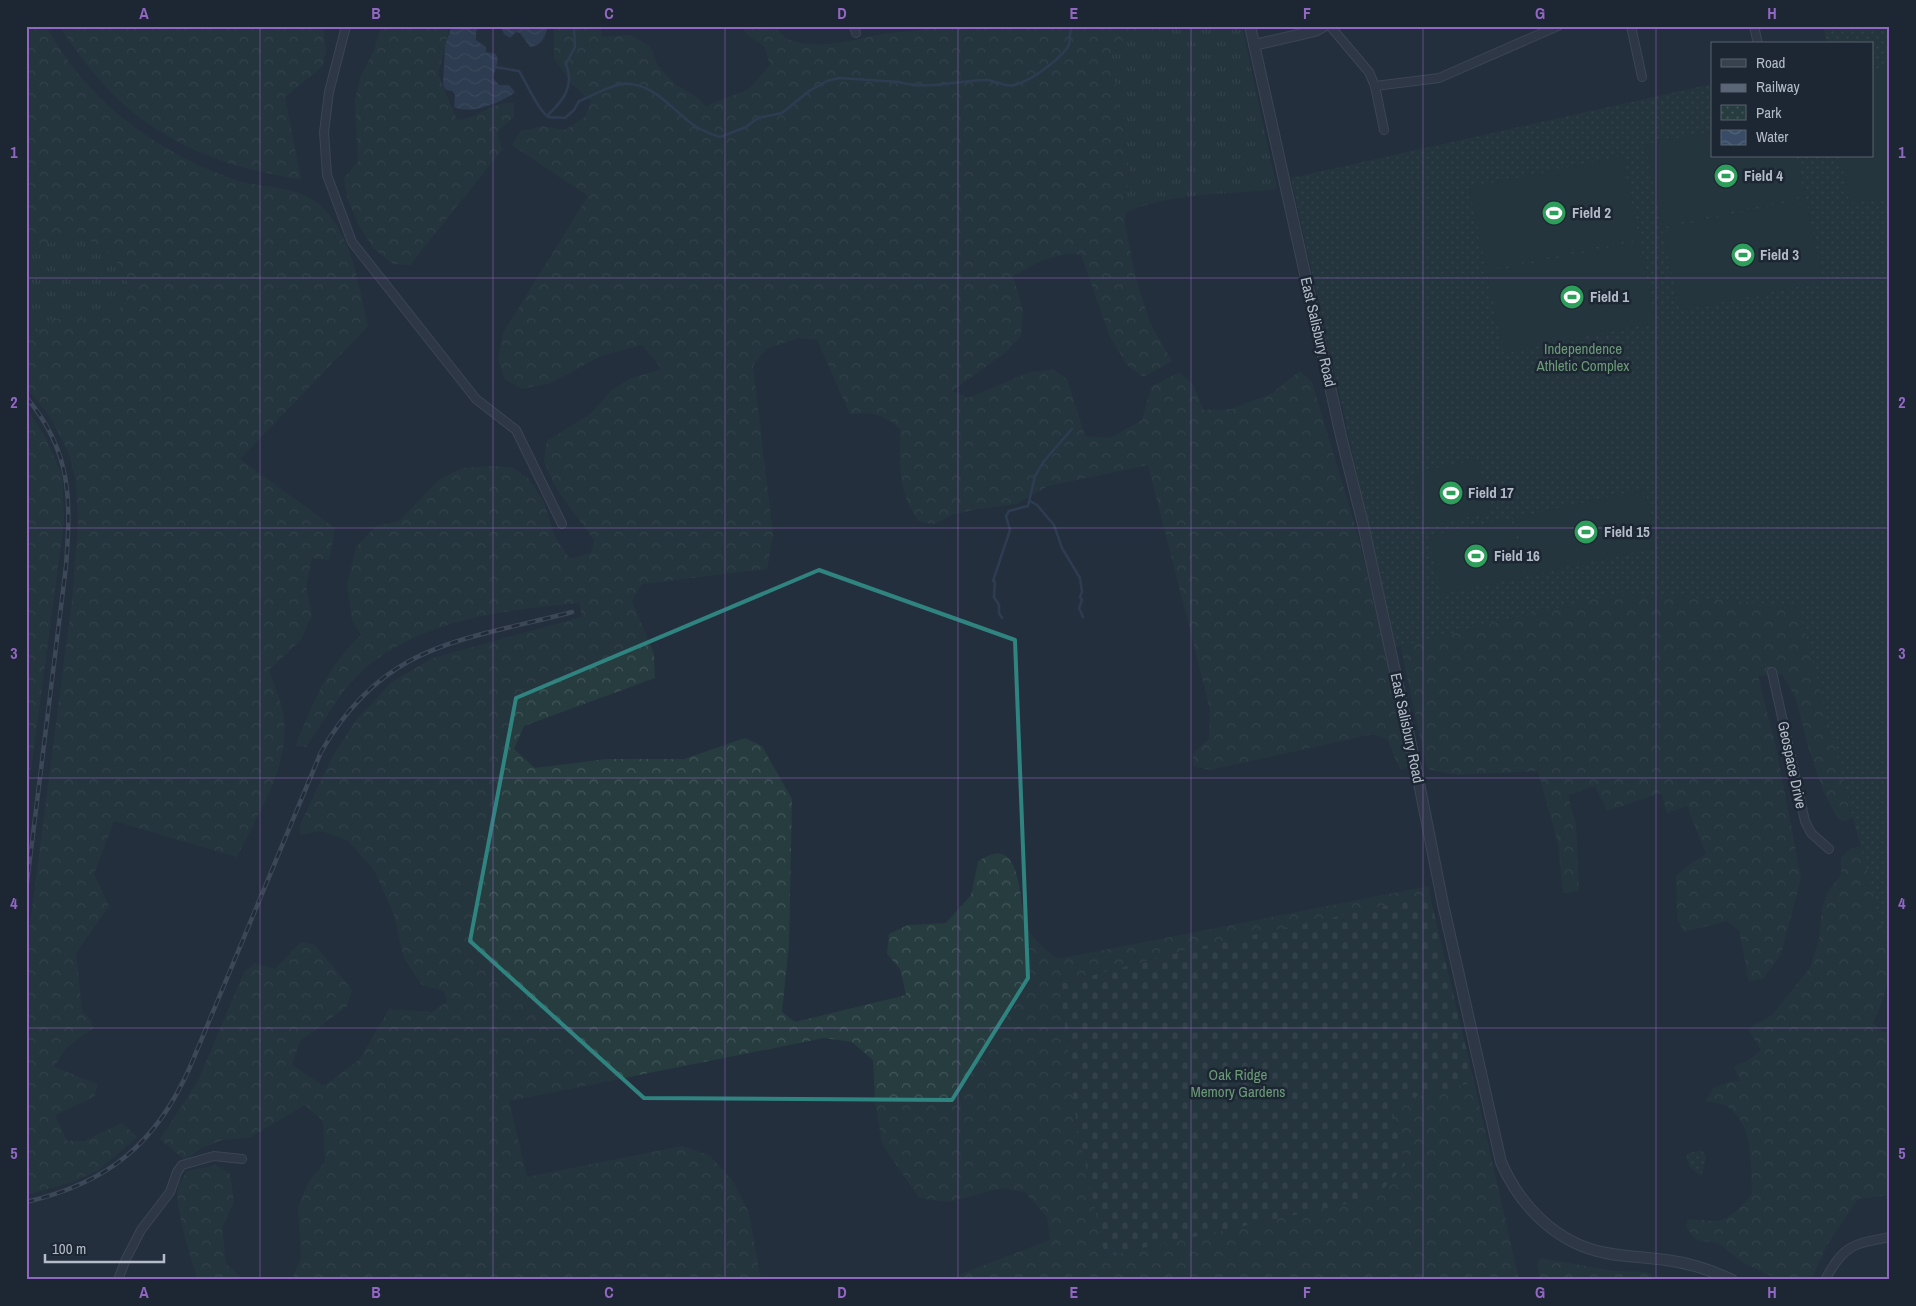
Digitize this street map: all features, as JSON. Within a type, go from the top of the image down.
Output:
[{"type":"street","points":[[346,26],[329,92],[324,132],[327,175],[352,242],[476,399],[516,430],[562,524]]},
{"type":"street","name":"East Salisbury Road","points":[[1250,26],[1343,447],[1366,533],[1443,904],[1502,1162],[1510,1182],[1522,1200],[1550,1228],[1571,1241],[1604,1253],[1681,1262],[1732,1280]]},
{"type":"street","points":[[1254,45],[1315,31],[1324,26]]},
{"type":"street","points":[[1330,26],[1369,72],[1384,130]]},
{"type":"street","points":[[1374,86],[1439,78],[1558,26]]},
{"type":"street","points":[[1631,26],[1642,77]]},
{"type":"street","points":[[1754,26],[1758,42]]},
{"type":"street","name":"Geospace Drive","points":[[1772,672],[1805,821],[1811,833],[1828,849]]},
{"type":"street","points":[[118,1280],[126,1259],[141,1230],[170,1192],[177,1172],[182,1165],[214,1156],[242,1158]]},
{"type":"street","points":[[1825,1280],[1835,1262],[1846,1250],[1854,1245],[1890,1237]]},
{"type":"highlighted area","points":[[819,570],[1015,640],[1028,978],[952,1100],[644,1098],[470,941],[516,698]]},
{"type":"green space","points":[[26,26],[46,26],[62,53],[102,100],[125,120],[176,154],[233,179],[303,194],[322,207],[332,219],[348,247],[368,326],[240,459],[335,528],[329,560],[312,558],[306,586],[312,615],[300,641],[269,670],[280,700],[284,718],[282,755],[270,790],[237,857],[114,821],[94,874],[109,906],[76,953],[82,1012],[90,1019],[93,1028],[66,1048],[54,1067],[98,1084],[94,1097],[55,1115],[67,1141],[84,1141],[122,1123],[137,1137],[99,1170],[73,1182],[26,1195],[26,955],[72,600],[78,523],[76,482],[69,453],[49,415],[26,388],[26,327],[38,333],[49,320],[70,317],[97,322],[118,311],[129,291],[125,274],[109,252],[82,236],[26,248]]},
{"type":"green space","points":[[59,26],[323,26],[326,50],[323,66],[285,97],[301,180],[250,169],[220,160],[168,136],[147,123],[110,91],[93,72]]},
{"type":"green space","points":[[381,26],[450,26],[438,74],[457,120],[465,119],[492,107],[514,103],[514,117],[497,132],[502,150],[410,265],[393,264],[374,249],[358,224],[347,197],[344,178],[358,162],[355,100],[360,78],[374,51]]},
{"type":"green space","points":[[554,26],[600,26],[602,37],[630,35],[650,46],[658,66],[675,84],[695,96],[706,106],[749,89],[770,65],[764,46],[746,34],[742,26],[774,26],[788,39],[799,43],[823,44],[915,31],[933,26],[1165,26],[1158,32],[1117,42],[1111,57],[1129,167],[1125,224],[1136,279],[1150,323],[1172,361],[1143,377],[1127,365],[1110,337],[1081,255],[1063,255],[1037,263],[1013,276],[1023,311],[1021,336],[1006,352],[952,391],[968,398],[1027,373],[1053,369],[1067,379],[1085,436],[1110,438],[1142,420],[1151,387],[1179,372],[1193,385],[1204,410],[1232,409],[1271,394],[1300,371],[1312,382],[1359,539],[1411,765],[1400,770],[1387,739],[1373,734],[1210,770],[1193,766],[1193,754],[1209,739],[1210,709],[1148,465],[1048,486],[1017,504],[977,509],[952,515],[934,524],[920,522],[907,501],[901,478],[900,429],[877,415],[865,413],[850,414],[817,340],[798,338],[766,349],[753,366],[773,535],[767,569],[642,584],[632,601],[654,654],[655,678],[524,726],[514,749],[535,768],[607,759],[684,759],[745,738],[762,746],[792,799],[789,944],[782,1012],[795,1022],[906,995],[900,969],[887,954],[889,934],[908,925],[946,923],[971,895],[978,862],[993,854],[1004,855],[1012,862],[1020,889],[1028,929],[1037,942],[1058,959],[1429,886],[1430,896],[1203,946],[1060,984],[1076,1119],[1105,1256],[1355,1202],[1405,1165],[1391,1103],[1474,1082],[1519,1280],[955,1280],[961,1274],[1050,1240],[1047,1217],[1025,1192],[1002,1188],[948,1202],[919,1198],[882,1144],[875,1101],[873,1060],[852,1042],[824,1038],[509,1101],[527,1177],[682,1146],[709,1155],[733,1181],[749,1213],[761,1280],[288,1280],[293,1278],[301,1257],[298,1207],[308,1183],[325,1162],[323,1121],[305,1105],[251,1137],[222,1140],[200,1149],[185,1160],[160,1139],[198,1081],[244,972],[255,963],[275,969],[301,942],[315,945],[352,990],[347,1006],[300,1041],[292,1065],[324,1086],[360,1059],[389,1009],[432,1012],[447,1002],[444,991],[422,985],[404,958],[393,912],[374,870],[347,840],[321,831],[300,835],[300,825],[332,757],[357,719],[393,681],[433,658],[582,617],[579,603],[497,613],[470,619],[417,636],[392,649],[359,673],[342,693],[306,747],[295,746],[329,673],[361,635],[352,620],[347,585],[356,547],[376,526],[399,521],[440,479],[462,468],[494,466],[514,468],[528,478],[543,500],[555,537],[570,559],[591,553],[594,540],[556,488],[544,461],[547,441],[589,415],[611,391],[629,379],[662,369],[642,345],[601,356],[551,383],[522,389],[505,379],[498,360],[503,333],[588,196],[512,145],[521,131],[542,126],[565,130],[585,117],[591,101],[572,84],[554,58]]},
{"type":"green space","points":[[1165,26],[1242,26],[1277,189],[1200,195],[1162,201],[1126,212],[1129,167],[1111,57],[1117,42],[1158,32]]},
{"type":"green space","name":"Independence Athletic Complex","points":[[1823,26],[1890,26],[1890,959],[1798,606],[1622,592],[1396,647],[1291,178],[1711,84],[1711,158],[1874,158],[1874,42],[1827,42]]},
{"type":"green space","points":[[1890,65],[1890,198],[1850,203],[1840,158],[1874,158],[1874,69]]},
{"type":"green space","name":"Field 4","points":[[1711,131],[1711,158],[1796,158],[1805,196],[1662,226],[1645,145]]},
{"type":"green space","name":"Field 2","points":[[1622,156],[1639,238],[1487,270],[1469,188]]},
{"type":"green space","name":"Field 3","points":[[1806,199],[1823,281],[1680,311],[1662,229]]},
{"type":"green space","points":[[82,236],[109,252],[125,274],[129,290],[118,311],[97,322],[70,317],[39,333],[26,327],[26,248]]},
{"type":"green space","name":"Field 1","points":[[1639,241],[1656,322],[1504,353],[1487,273]]},
{"type":"green space","points":[[26,408],[45,436],[62,476],[64,522],[26,807]]},
{"type":"green space","name":"Field 17","points":[[1478,459],[1490,512],[1424,527],[1412,474]]},
{"type":"green space","points":[[1762,464],[1857,813],[1845,822],[1837,818],[1823,790],[1810,753],[1795,697],[1782,674],[1758,676],[1776,747],[1801,878],[1781,954],[1763,979],[1749,981],[1739,930],[1727,921],[1684,932],[1677,918],[1676,876],[1706,854],[1687,806],[1667,813],[1661,793],[1607,811],[1595,786],[1568,795],[1576,825],[1579,891],[1563,893],[1558,844],[1538,771],[1457,775],[1427,769],[1378,541]]},
{"type":"green space","name":"Field 15","points":[[1645,489],[1658,547],[1528,576],[1515,518]]},
{"type":"green space","name":"Field 16","points":[[1511,518],[1524,577],[1441,594],[1428,536]]},
{"type":"green space","points":[[1871,845],[1887,916],[1890,951],[1886,987],[1873,1023],[1884,1033],[1890,1030],[1890,1195],[1858,1199],[1827,1245],[1811,1280],[1779,1280],[1742,1262],[1718,1243],[1696,1240],[1686,1227],[1688,1220],[1718,1221],[1724,1219],[1735,1212],[1752,1194],[1751,1159],[1743,1124],[1728,1107],[1706,1101],[1712,1089],[1728,1082],[1740,1081],[1734,1066],[1749,1060],[1761,1050],[1748,1029],[1772,1015],[1810,968],[1819,939],[1822,908],[1828,891],[1841,875],[1841,858],[1851,848]]},
{"type":"green space","name":"Oak Ridge Memory Gardens","points":[[1430,896],[1474,1082],[1391,1103],[1405,1165],[1384,1188],[1355,1202],[1105,1256],[1076,1119],[1060,984],[1203,946]]},
{"type":"green space","points":[[1701,1150],[1706,1156],[1702,1174],[1699,1175],[1690,1167],[1686,1154]]},
{"type":"green space","points":[[216,1165],[230,1174],[234,1202],[222,1228],[226,1264],[244,1280],[198,1280],[180,1217],[178,1204],[179,1184],[187,1171]]},
{"type":"green space","points":[[1540,1258],[1614,1271],[1648,1272],[1657,1280],[1540,1280],[1537,1265]]},
{"type":"water","points":[[452,26],[480,26],[476,32],[476,40],[486,47],[486,52],[496,54],[498,60],[493,78],[499,85],[509,85],[515,92],[513,94],[492,105],[476,109],[468,110],[454,107],[455,95],[452,91],[446,90],[443,85],[445,45]]},
{"type":"water","points":[[501,26],[548,26],[540,43],[530,47],[520,33],[516,32],[510,38],[504,34]]},
{"type":"waterway","points":[[547,116],[566,93],[569,79],[566,64],[575,47],[574,26]]},
{"type":"waterway","points":[[495,67],[519,71],[537,104],[545,115],[549,117],[565,118],[574,110],[579,101],[617,85],[633,84],[643,87],[662,98],[695,126],[720,137],[746,127],[758,118],[782,113],[809,91],[827,81],[839,78],[920,85],[985,80],[1010,86],[1014,85],[1031,78],[1057,59],[1070,42],[1073,26]]},
{"type":"waterway","points":[[1002,618],[999,613],[999,605],[994,597],[995,582],[993,581],[1010,530],[1006,516],[1009,511],[1028,506],[1035,476],[1044,461],[1072,429]]},
{"type":"waterway","points":[[1030,501],[1037,505],[1054,525],[1062,548],[1080,578],[1082,592],[1080,597],[1082,600],[1079,608],[1083,617]]},
{"type":"railway","points":[[26,397],[41,417],[52,437],[60,457],[68,498],[66,566],[26,891]]},
{"type":"railway","points":[[26,1202],[81,1184],[105,1171],[145,1139],[162,1118],[177,1094],[190,1067],[321,752],[345,716],[371,688],[399,667],[429,652],[461,640],[572,612]]},
{"type":"place","name":"Field 4","points":[[1726,176]]},
{"type":"place","name":"Field 2","points":[[1554,213]]},
{"type":"place","name":"Field 3","points":[[1743,255]]},
{"type":"place","name":"Field 1","points":[[1572,297]]},
{"type":"place","name":"Field 17","points":[[1451,493]]},
{"type":"place","name":"Field 15","points":[[1586,532]]},
{"type":"place","name":"Field 16","points":[[1476,556]]}]
